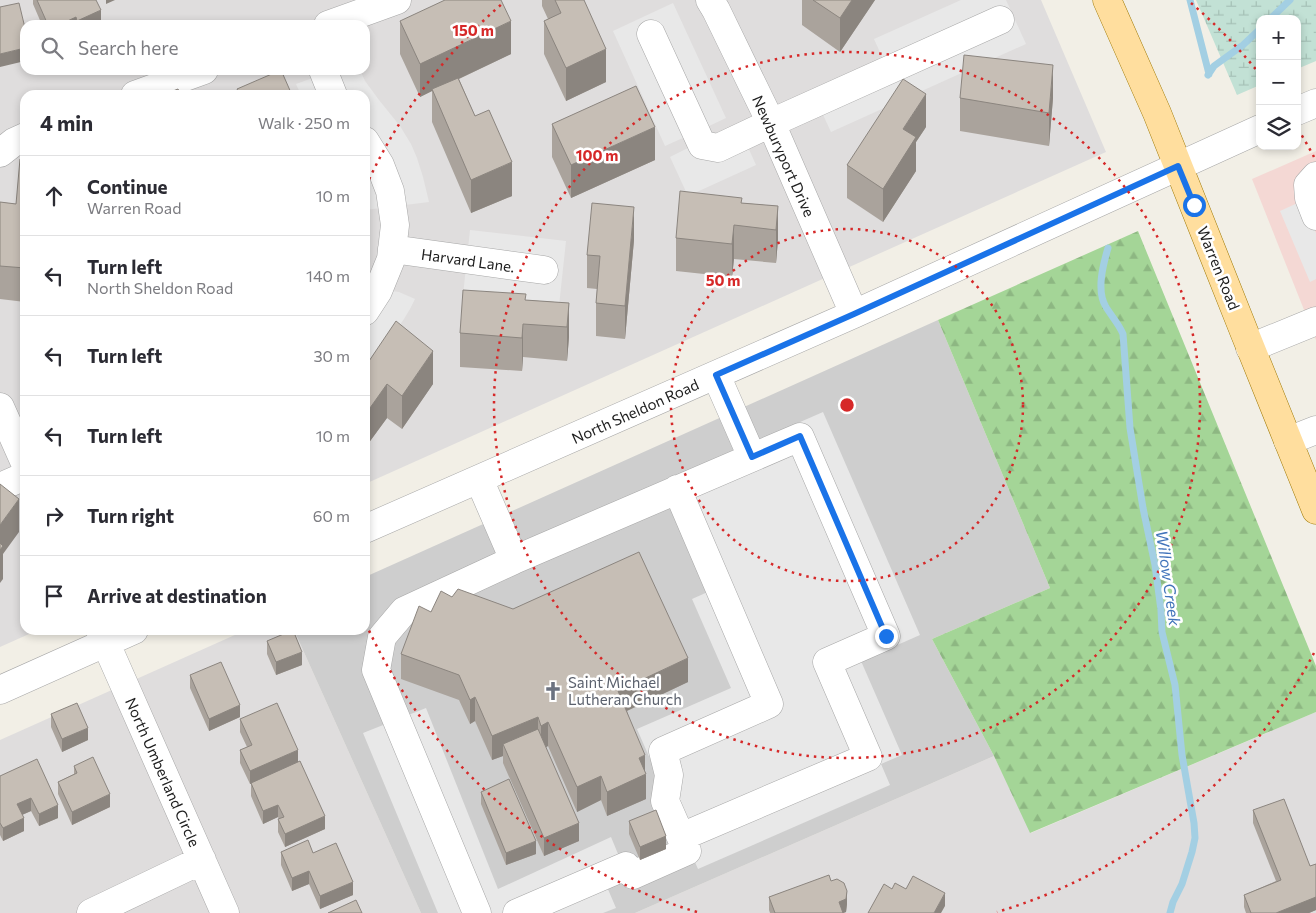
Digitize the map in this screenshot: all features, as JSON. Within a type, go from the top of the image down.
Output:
[{"type":"main road","name":"Warren Road","points":[[1107,0],[1158,114],[1316,510]]},
{"type":"street","points":[[342,20],[398,0]]},
{"type":"street","name":"Newburyport Drive","points":[[710,0],[771,123],[854,314]]},
{"type":"street","points":[[651,34],[702,145],[718,148],[1000,20]]},
{"type":"street","points":[[150,90],[190,75]]},
{"type":"street","points":[[325,75],[331,90]]},
{"type":"street","points":[[1301,110],[1316,103]]},
{"type":"street","name":"North Sheldon Road","points":[[370,527],[854,314],[1256,131]]},
{"type":"street","points":[[0,153],[20,139]]},
{"type":"street","points":[[370,149],[380,165],[390,191],[395,225],[391,259],[378,291],[370,303]]},
{"type":"street","points":[[1316,176],[1308,185],[1308,198],[1316,216]]},
{"type":"street","name":"Harvard Lane.","points":[[392,249],[544,270]]},
{"type":"street","points":[[1250,348],[1316,320]]},
{"type":"street","points":[[716,375],[752,457]]},
{"type":"street","points":[[0,407],[20,452]]},
{"type":"street","points":[[1288,441],[1316,430]]},
{"type":"street","points":[[477,913],[376,670],[382,637],[404,611],[514,560],[800,436],[886,636],[827,662],[868,757],[681,837]]},
{"type":"street","points":[[0,488],[20,478]]},
{"type":"street","points":[[479,479],[514,560]]},
{"type":"street","points":[[517,913],[626,866],[632,875],[687,851],[665,801],[670,775],[663,751],[769,704],[677,489]]},
{"type":"street","points":[[0,690],[103,636]]},
{"type":"street","name":"North Umberland Circle","points":[[103,636],[226,913]]},
{"type":"street","points":[[91,913],[202,860]]},
{"type":"shaded area","points":[[0,0],[1041,0],[1106,152],[370,482],[370,90],[20,90],[20,635],[27,635],[0,647]]},
{"type":"shaded area","points":[[961,0],[1006,0],[1026,44],[831,132],[812,91],[883,59],[874,39]]},
{"type":"shaded area","points":[[673,3],[726,118],[707,127],[711,137],[738,125],[756,165],[688,196],[670,157],[690,147],[685,137],[665,146],[613,31]]},
{"type":"shaded area","points":[[321,75],[362,75],[411,144],[423,177],[429,202],[370,209],[370,90],[299,90],[296,84]]},
{"type":"shaded area","points":[[1316,151],[1316,340],[1252,179]]},
{"type":"shaded area","points":[[1302,201],[1316,233],[1316,279],[1310,282],[1280,211]]},
{"type":"shaded area","points":[[470,230],[566,241],[559,306],[463,295]]},
{"type":"shaded area","points":[[370,288],[399,292],[415,299],[404,319],[385,345],[370,359]]},
{"type":"shaded area","points":[[938,320],[1050,588],[932,639],[994,756],[635,913],[421,913],[296,635],[370,635],[370,575]]},
{"type":"shaded area","points":[[823,412],[920,635],[861,661],[902,755],[881,764],[890,785],[698,869],[637,729],[731,688],[692,599],[710,591],[663,482]]},
{"type":"shaded area","points":[[235,635],[296,635],[421,913],[0,913],[0,740]]},
{"type":"shaded area","points":[[426,708],[498,889],[611,837],[628,878],[607,887],[616,908],[603,913],[438,913],[363,733]]},
{"type":"shaded area","points":[[1316,712],[1316,913],[635,913],[994,756],[1031,833]]},
{"type":"green space","points":[[1196,0],[1316,0],[1316,61],[1301,67],[1301,15],[1256,15],[1256,87],[1237,95]]},
{"type":"green space","points":[[1138,231],[1316,666],[1316,712],[1030,833],[994,756],[932,639],[1050,588],[938,320]]},
{"type":"building","points":[[37,0],[96,0],[101,10],[79,20],[77,20],[76,17],[70,20],[46,20]]},
{"type":"building","points":[[445,0],[501,0],[511,21],[420,64],[400,21]]},
{"type":"building","points":[[555,0],[584,0],[606,49],[566,68],[544,21],[561,13]]},
{"type":"building","points":[[813,0],[852,0],[840,18]]},
{"type":"building","points":[[19,3],[23,20],[20,20],[20,49],[0,54],[0,7]]},
{"type":"building","points":[[964,55],[1053,65],[1049,113],[960,98]]},
{"type":"building","points":[[269,75],[283,75],[290,90],[238,90]]},
{"type":"building","points":[[458,78],[475,116],[489,110],[512,162],[471,180],[432,89]]},
{"type":"building","points":[[903,79],[926,94],[903,129],[916,137],[883,189],[847,165]]},
{"type":"building","points":[[636,86],[655,127],[571,165],[552,124]]},
{"type":"building","points":[[20,159],[20,268],[0,266],[0,202],[16,204]]},
{"type":"building","points":[[680,191],[742,198],[741,203],[778,206],[776,230],[734,225],[732,244],[676,238]]},
{"type":"building","points":[[592,203],[634,207],[625,306],[596,303],[600,256],[587,255]]},
{"type":"building","points":[[463,290],[526,294],[525,300],[569,303],[567,327],[523,324],[522,338],[460,333]]},
{"type":"building","points":[[396,321],[433,351],[402,396],[387,384],[370,408],[370,360]]},
{"type":"building","points":[[0,484],[19,499],[0,525]]},
{"type":"building","name":"Saint Michael Lutheran Church","points":[[639,552],[688,658],[618,691],[645,755],[639,758],[646,774],[607,792],[601,776],[577,787],[548,722],[541,726],[538,717],[492,736],[475,697],[470,700],[459,675],[401,654],[419,606],[431,612],[441,591],[452,597],[458,589],[513,609]]},
{"type":"building","points":[[281,635],[295,635],[302,652],[276,662],[267,641]]},
{"type":"building","points":[[221,662],[240,705],[209,719],[190,675]]},
{"type":"building","points":[[77,703],[88,728],[62,739],[51,714]]},
{"type":"building","points":[[277,703],[298,750],[250,771],[240,750],[252,745],[240,719]]},
{"type":"building","points":[[538,729],[579,823],[544,838],[503,744]]},
{"type":"building","points":[[93,757],[110,794],[72,812],[58,782],[77,773],[74,766]]},
{"type":"building","points":[[37,759],[58,805],[39,814],[31,798],[17,804],[24,818],[3,828],[0,823],[0,776]]},
{"type":"building","points":[[300,761],[325,816],[285,834],[278,819],[284,817],[278,805],[263,811],[251,783]]},
{"type":"building","points":[[509,779],[536,841],[506,853],[481,792]]},
{"type":"building","points":[[1284,799],[1310,866],[1316,864],[1316,897],[1276,913],[1251,913],[1244,895],[1281,880],[1253,810]]},
{"type":"building","points":[[656,810],[666,836],[640,847],[629,821]]},
{"type":"building","points":[[308,840],[313,853],[336,843],[353,882],[320,896],[309,871],[292,878],[281,852]]},
{"type":"building","points":[[829,875],[831,881],[837,879],[844,883],[847,891],[846,899],[839,902],[843,913],[775,913],[769,897]]},
{"type":"building","points":[[913,876],[945,893],[934,913],[868,913],[884,884],[892,889],[895,883],[906,889]]},
{"type":"building","points":[[356,900],[362,913],[328,913]]},
{"type":"waterway","points":[[1190,0],[1209,74]]},
{"type":"waterway","name":"Willow Creek","points":[[1274,15],[1290,0]]},
{"type":"waterway","name":"Willow Creek","points":[[1208,75],[1214,66],[1243,45],[1256,33]]},
{"type":"waterway","name":"Willow Creek","points":[[1108,248],[1101,278],[1101,293],[1106,307],[1123,334],[1130,428],[1143,508],[1155,565],[1162,632],[1175,685],[1182,755],[1194,823],[1195,838],[1192,852],[1170,913]]},
{"type":"place","name":"Saint Michael Lutheran Church","points":[[553,691]]},
{"type":"route","points":[[886,636],[800,436],[752,457],[716,375],[1178,166],[1194,205]]}]
